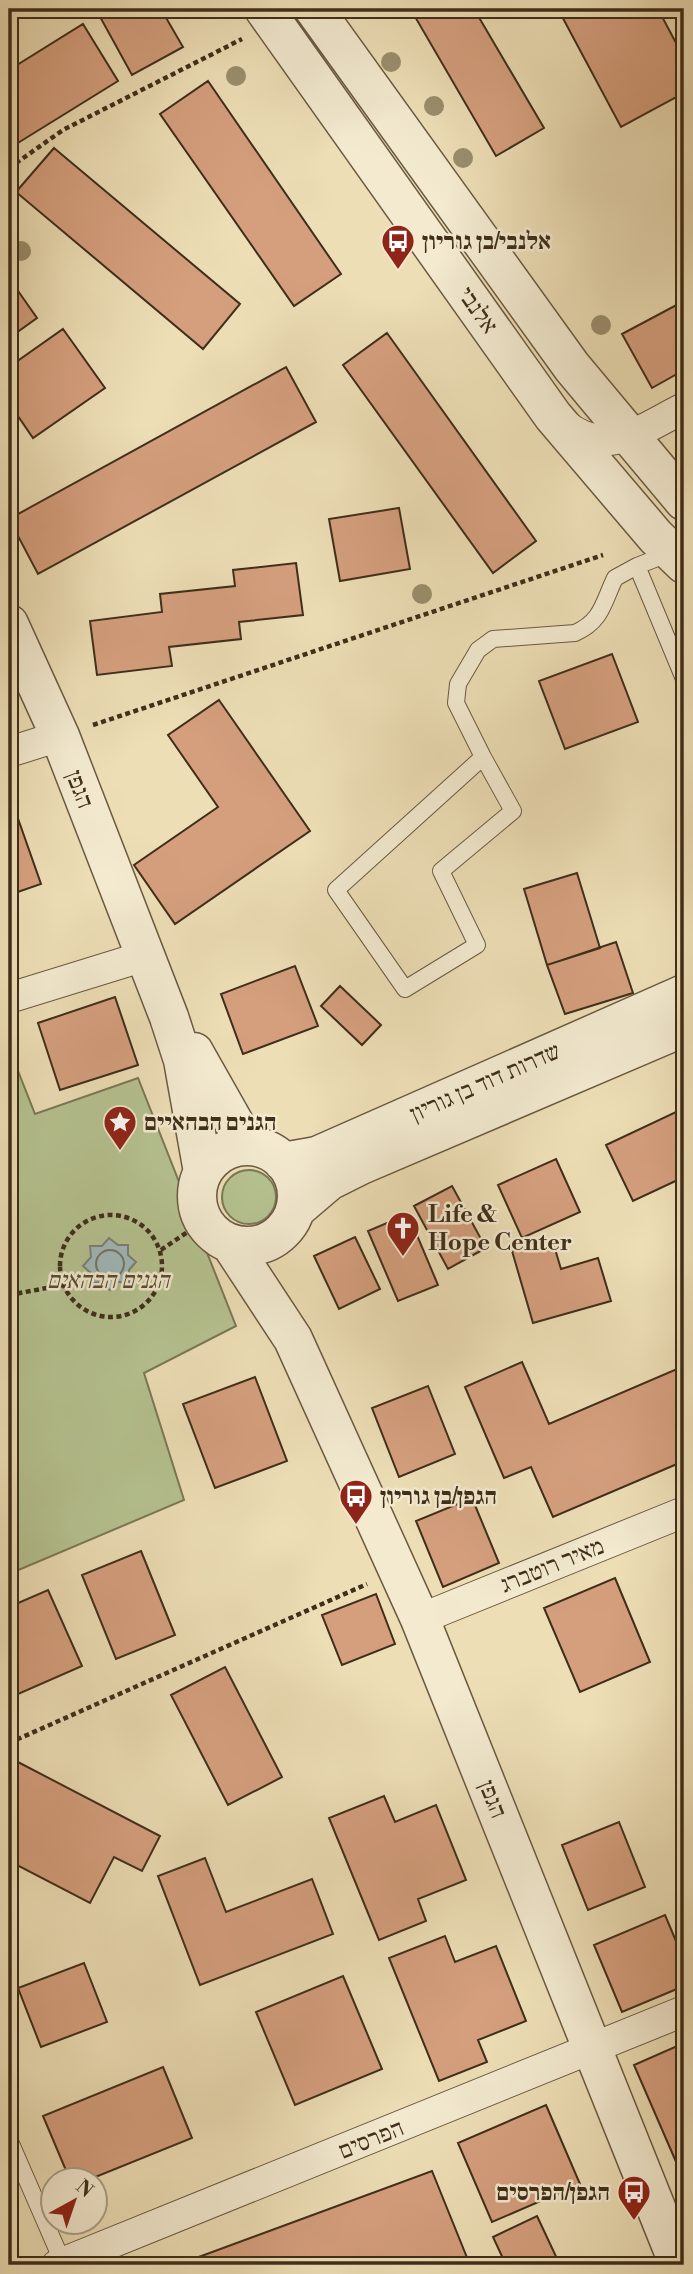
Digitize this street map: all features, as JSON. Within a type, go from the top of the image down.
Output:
[{"type":"street","name":"אלנבי","points":[[314,9],[572,367],[684,501]]},
{"type":"street","name":"אלנבי","points":[[269,16],[553,416],[667,554]]},
{"type":"street","points":[[553,416],[573,432],[597,442],[606,442],[684,408]]},
{"type":"street","name":"הגפן","points":[[9,624],[60,736],[183,1060],[203,1172]]},
{"type":"street","points":[[9,752],[60,736]]},
{"type":"street","points":[[9,998],[145,956]]},
{"type":"street","name":"הגפן","points":[[145,956],[213,1090],[246,1144]]},
{"type":"street","name":"שדרות דוד בן גוריון","points":[[283,1162],[317,1156],[684,994]]},
{"type":"street","name":"שדרות דוד בן גוריון","points":[[295,1210],[329,1181],[361,1165],[684,1027]]},
{"type":"street","points":[[246,1144],[272,1153],[283,1162],[295,1182],[295,1210],[271,1240],[246,1247],[217,1233],[198,1205],[198,1188],[203,1172],[227,1149],[246,1144]]},
{"type":"street","name":"הגפן","points":[[217,1233],[293,1339],[420,1619],[680,2265]]},
{"type":"street","name":"הגפן","points":[[271,1240],[293,1339]]},
{"type":"street","name":"מאיר רוטברג","points":[[420,1619],[684,1512]]},
{"type":"street","name":"הפרסים","points":[[60,2264],[684,2011]]},
{"type":"lane","points":[[482,757],[336,890],[405,989],[477,945],[441,871],[513,811],[482,757],[456,702],[458,684],[478,650],[493,639],[575,633],[587,628],[607,604],[615,578],[667,554],[684,679]]},
{"type":"lane","points":[[9,2139],[60,2264]]},
{"type":"path","points":[[9,168],[63,130],[269,16]]},
{"type":"path","points":[[60,736],[667,554]]},
{"type":"path","points":[[116,1214],[137,1221],[151,1233],[161,1250],[163,1268],[158,1287],[148,1302],[120,1317],[100,1316],[83,1309],[63,1284],[59,1267],[66,1240],[77,1226],[98,1215],[116,1214]]},
{"type":"path","points":[[161,1250],[217,1233]]},
{"type":"path","points":[[9,1295],[63,1284]]},
{"type":"path","points":[[9,1743],[371,1582]]},
{"type":"green space","name":"הגנים הבהאים","points":[[9,1048],[35,1114],[138,1078],[236,1326],[144,1373],[184,1500],[9,1574]]},
{"type":"green space","points":[[249,1170],[268,1178],[276,1197],[268,1216],[249,1224],[230,1216],[222,1197],[230,1178]]},
{"type":"water","points":[[109,1238],[118,1245],[128,1245],[128,1255],[136,1262],[129,1270],[129,1282],[117,1282],[110,1290],[101,1282],[92,1283],[92,1274],[83,1266],[91,1257],[90,1246],[102,1246]]},
{"type":"building","points":[[110,9],[161,9],[183,47],[132,75],[99,15]]},
{"type":"building","points":[[425,9],[474,9],[544,128],[496,156],[414,15]]},
{"type":"building","points":[[558,9],[658,9],[684,58],[684,93],[621,127]]},
{"type":"building","points":[[83,24],[118,81],[13,146],[9,140],[9,70]]},
{"type":"building","points":[[208,81],[341,274],[294,306],[160,114]]},
{"type":"building","points":[[54,148],[240,304],[203,349],[16,192]]},
{"type":"building","points":[[9,278],[37,318],[9,338]]},
{"type":"building","points":[[684,301],[684,370],[652,388],[622,334]]},
{"type":"building","points":[[63,329],[105,388],[33,438],[9,403],[9,367]]},
{"type":"building","points":[[387,333],[536,541],[493,573],[343,365]]},
{"type":"building","points":[[286,367],[316,422],[38,574],[9,519]]},
{"type":"building","points":[[399,508],[410,569],[340,581],[329,519]]},
{"type":"building","points":[[296,563],[303,615],[239,622],[241,639],[169,647],[172,666],[97,675],[90,621],[162,612],[160,594],[235,586],[233,570]]},
{"type":"building","points":[[612,654],[638,722],[565,749],[539,681]]},
{"type":"building","points":[[219,700],[310,831],[175,924],[134,865],[218,807],[168,735]]},
{"type":"building","points":[[9,702],[17,725],[9,728]]},
{"type":"building","points":[[9,793],[41,884],[9,895]]},
{"type":"building","points":[[577,873],[600,948],[547,965],[524,889]]},
{"type":"building","points":[[616,942],[633,993],[565,1014],[547,965]]},
{"type":"building","points":[[295,966],[318,1026],[243,1054],[221,994]]},
{"type":"building","points":[[340,986],[381,1025],[362,1045],[321,1006]]},
{"type":"building","points":[[115,997],[138,1065],[60,1090],[38,1023]]},
{"type":"building","points":[[678,1111],[684,1124],[684,1177],[633,1201],[606,1145]]},
{"type":"building","points":[[556,1159],[580,1212],[522,1238],[498,1185]]},
{"type":"building","points":[[452,1186],[486,1248],[448,1269],[414,1206]]},
{"type":"building","name":"Life & Hope Center","points":[[408,1214],[438,1285],[398,1301],[368,1231]]},
{"type":"building","points":[[355,1237],[380,1289],[339,1309],[314,1256]]},
{"type":"building","points":[[552,1239],[561,1269],[598,1258],[611,1301],[533,1323],[512,1251]]},
{"type":"building","points":[[522,1362],[549,1424],[684,1366],[684,1461],[553,1517],[531,1467],[504,1478],[465,1387]]},
{"type":"building","points":[[255,1377],[287,1461],[215,1488],[183,1404]]},
{"type":"building","points":[[428,1386],[455,1454],[399,1477],[372,1408]]},
{"type":"building","points":[[472,1498],[499,1563],[443,1587],[416,1521]]},
{"type":"building","points":[[141,1551],[175,1635],[116,1659],[82,1575]]},
{"type":"building","points":[[615,1578],[650,1662],[580,1692],[544,1608]]},
{"type":"building","points":[[48,1590],[82,1666],[9,1698],[9,1607]]},
{"type":"building","points":[[376,1594],[395,1644],[342,1665],[322,1615]]},
{"type":"building","points":[[225,1667],[282,1777],[228,1805],[171,1695]]},
{"type":"building","points":[[16,1761],[160,1836],[142,1871],[114,1857],[90,1903],[9,1861],[9,1776]]},
{"type":"building","points":[[384,1796],[395,1822],[436,1805],[466,1880],[418,1899],[426,1921],[379,1940],[329,1818]]},
{"type":"building","points":[[619,1822],[645,1887],[588,1910],[562,1845]]},
{"type":"building","points":[[205,1858],[226,1912],[312,1879],[333,1934],[200,1985],[158,1876]]},
{"type":"building","points":[[665,1915],[684,1960],[684,1986],[622,2012],[594,1945]]},
{"type":"building","points":[[445,1936],[455,1962],[496,1946],[526,2021],[478,2040],[487,2062],[439,2081],[389,1958]]},
{"type":"building","points":[[84,1963],[107,2022],[41,2047],[18,1988]]},
{"type":"building","points":[[343,1976],[382,2069],[295,2105],[256,2012]]},
{"type":"building","points":[[684,2043],[684,2170],[680,2171],[634,2065]]},
{"type":"building","points":[[163,2067],[192,2138],[108,2172],[108,2166],[64,2166],[43,2116]]},
{"type":"building","points":[[546,2105],[580,2184],[492,2222],[458,2143]]},
{"type":"building","points":[[432,2171],[470,2265],[177,2265]]},
{"type":"building","points":[[537,2216],[560,2265],[506,2265],[493,2237]]},
{"type":"place","name":"אלנבי/בן גוריון","points":[[398,271]]},
{"type":"place","name":"הגנים הבהאיים","points":[[120,1152]]},
{"type":"place","name":"Life & Hope Center","points":[[403,1258]]},
{"type":"place","name":"הגפן/בן גוריון","points":[[356,1526]]},
{"type":"place","name":"הגפן/הפרסים","points":[[634,2222]]}]
